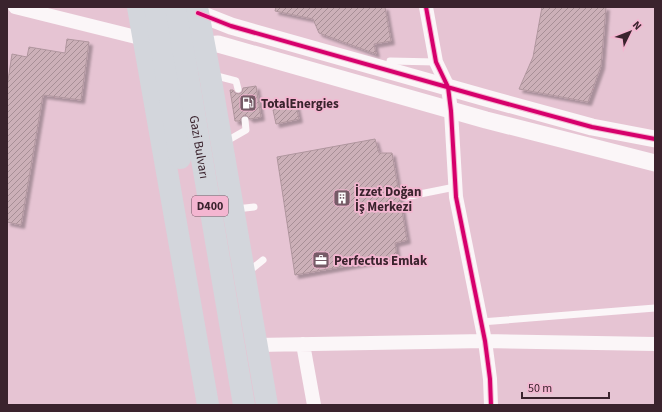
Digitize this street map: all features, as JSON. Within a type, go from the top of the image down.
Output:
[{"type":"highway","points":[[138,7],[208,405]]},
{"type":"highway","name":"Gazi Bulvarı","points":[[155,7],[222,405]]},
{"type":"highway","name":"Gazi Bulvarı","points":[[176,7],[244,405]]},
{"type":"highway","points":[[197,10],[222,144],[243,208],[244,276],[267,405]]},
{"type":"street","points":[[15,7],[144,39]]},
{"type":"street","points":[[426,7],[436,62],[448,87],[451,111],[456,197],[485,341],[490,379],[491,405]]},
{"type":"street","points":[[197,10],[231,26],[486,98],[592,127],[655,139]]},
{"type":"street","points":[[204,45],[218,44],[451,111],[655,163]]},
{"type":"street","points":[[256,345],[485,341],[655,344]]},
{"type":"street","points":[[303,344],[314,405]]},
{"type":"lane","points":[[390,61],[436,62]]},
{"type":"lane","points":[[209,74],[236,81],[238,89]]},
{"type":"lane","points":[[222,144],[246,130],[245,120]]},
{"type":"lane","points":[[405,198],[455,187]]},
{"type":"lane","points":[[244,276],[263,260]]},
{"type":"lane","points":[[481,322],[655,308]]},
{"type":"building","points":[[276,7],[385,7],[391,41],[374,44],[376,54],[319,33],[313,19],[275,11]]},
{"type":"building","points":[[542,7],[606,7],[601,66],[588,102],[519,89],[533,57]]},
{"type":"building","points":[[67,39],[89,42],[81,100],[43,95],[21,225],[7,222],[7,87],[12,54],[27,57],[29,47],[65,53]]},
{"type":"building","points":[[256,86],[261,117],[250,119],[244,115],[240,121],[235,121],[230,90],[233,90],[235,93],[239,94],[242,92],[243,88]]},
{"type":"building","points":[[296,105],[299,119],[276,124],[273,110]]},
{"type":"building","name":"İzzet Doğan İş Merkezi","points":[[375,139],[379,153],[392,153],[407,240],[395,243],[397,257],[295,275],[277,157]]},
{"type":"cycle path","points":[[426,7],[436,62],[448,87],[451,111],[456,197],[485,341],[490,379],[491,405]]},
{"type":"cycle path","points":[[198,13],[231,26],[486,98],[592,127],[655,139]]},
{"type":"place","name":"TotalEnergies","points":[[248,103]]},
{"type":"place","name":"İzzet Doğan İş Merkezi","points":[[342,198]]},
{"type":"place","name":"Perfectus Emlak","points":[[321,260]]}]
